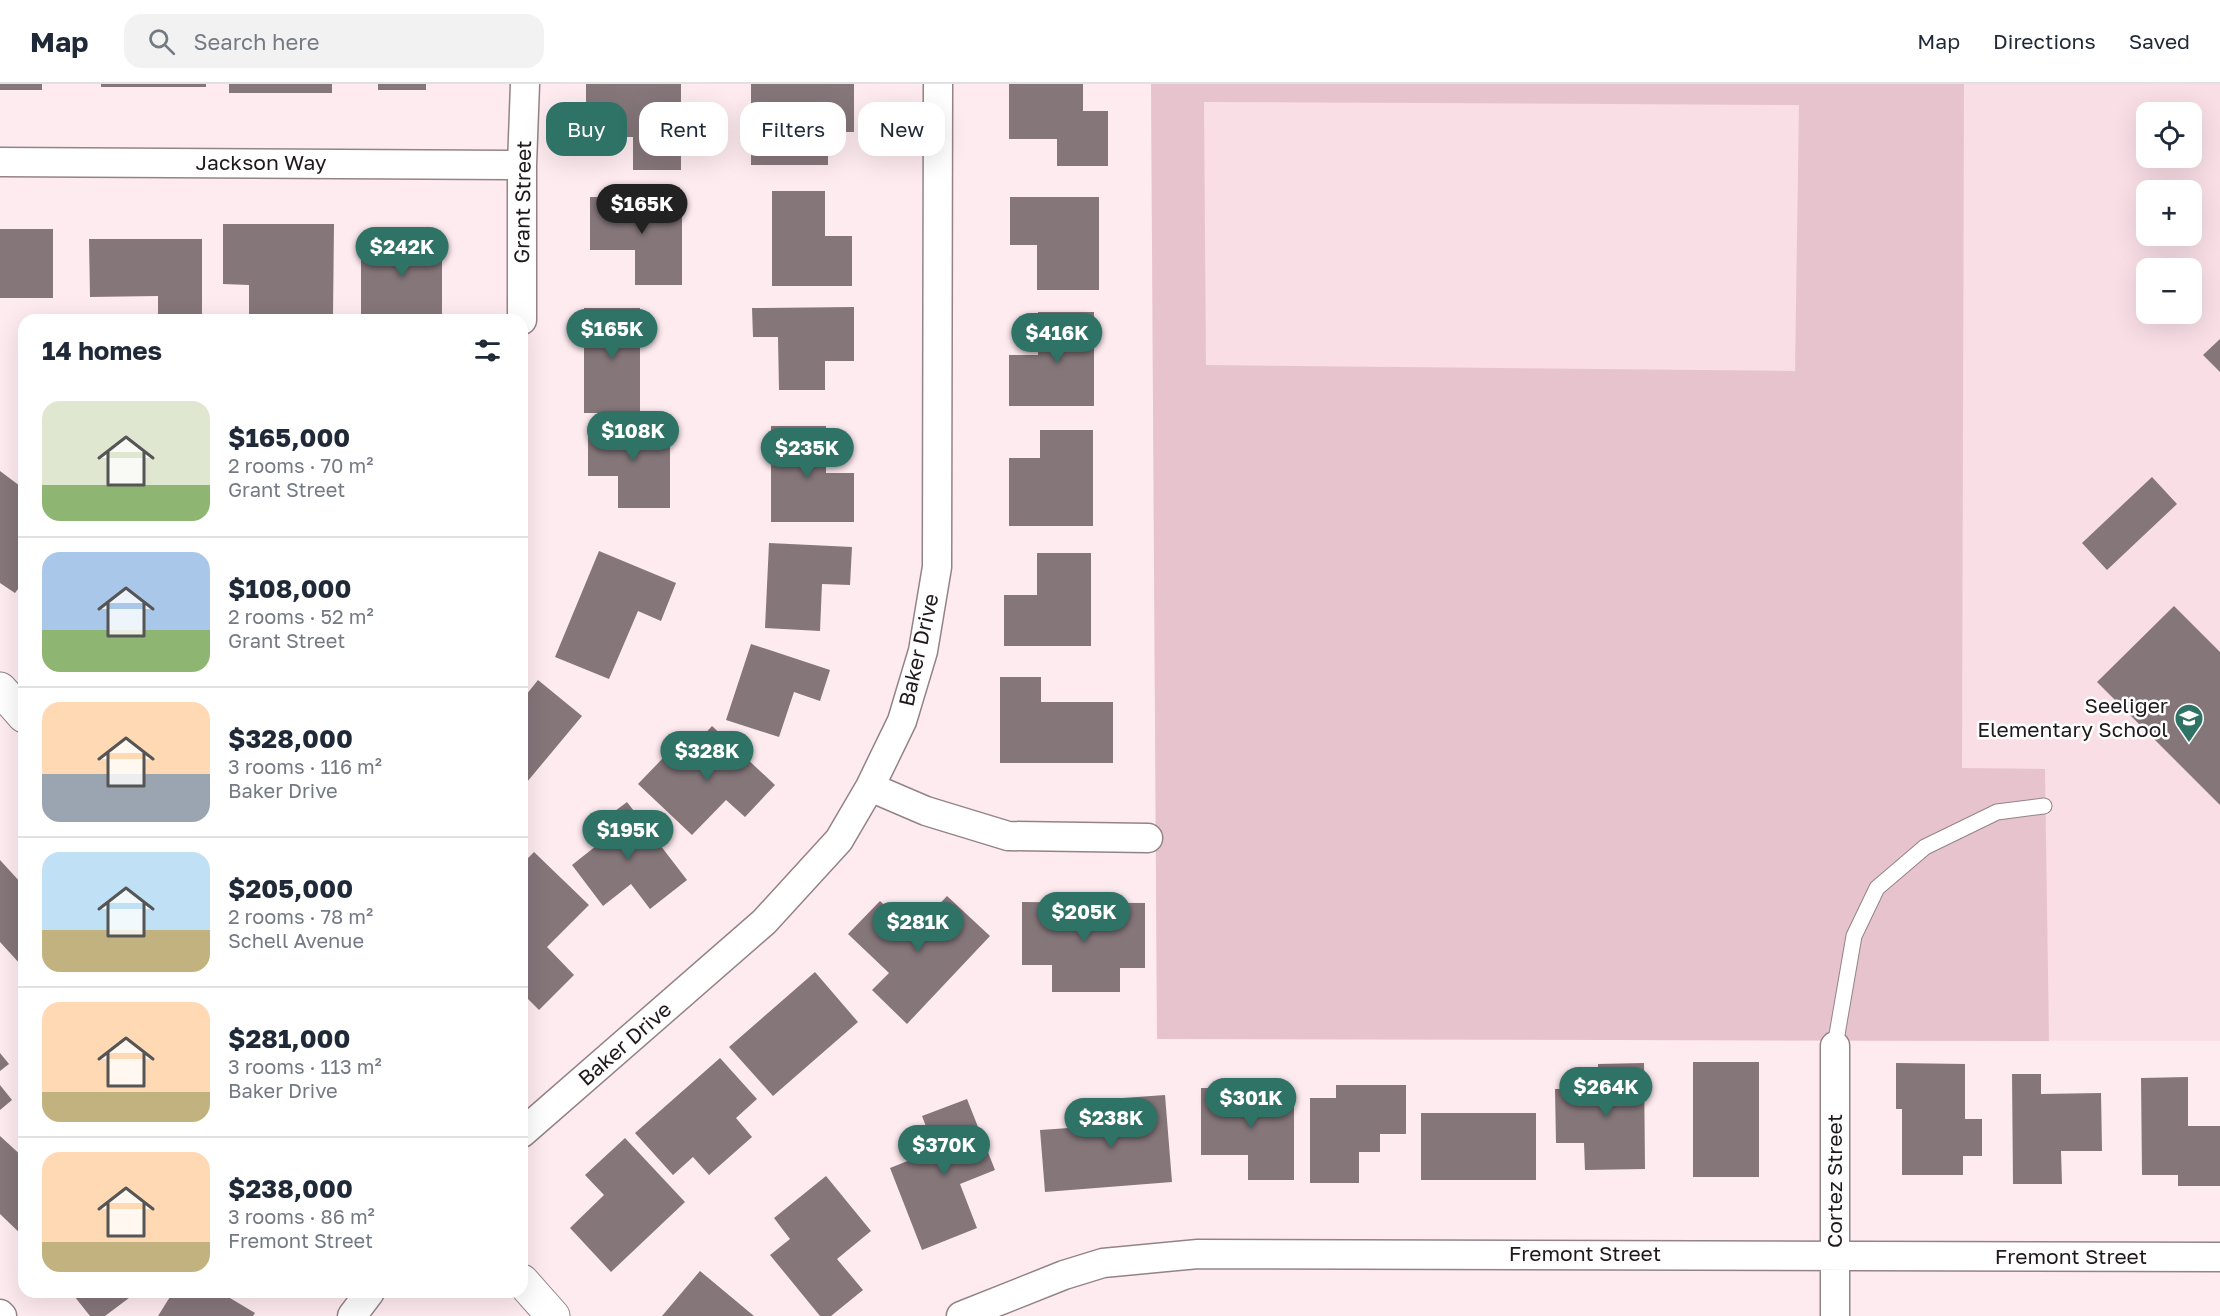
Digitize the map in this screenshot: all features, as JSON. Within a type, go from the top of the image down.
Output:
[{"type":"street","name":"Grant Street","points":[[522,314],[522,165],[525,84]]},
{"type":"street","name":"Baker Drive","points":[[528,1128],[764,922],[839,840],[870,787],[905,711],[923,651],[937,567],[938,84]]},
{"type":"street","name":"Jackson Way","points":[[0,162],[522,165]]},
{"type":"street","points":[[0,688],[18,709]]},
{"type":"street","points":[[870,787],[926,811],[1008,836],[1148,838]]},
{"type":"street","name":"Cortez Street","points":[[1835,1046],[1835,1316]]},
{"type":"street","name":"Fremont Street","points":[[961,1316],[1064,1275],[1102,1263],[1198,1254],[2220,1257]]},
{"type":"street","points":[[528,1288],[553,1316]]},
{"type":"street","points":[[351,1316],[365,1298]]},
{"type":"lane","points":[[1835,1046],[1854,936],[1877,888],[1925,847],[1997,812],[2044,806]]},
{"type":"shaded area","points":[[1151,84],[2220,84],[2220,1041],[1157,1039]]},
{"type":"shaded area","points":[[1151,84],[1964,84],[1962,768],[2045,769],[2049,1041],[1157,1039]],"holes":[[[1204,102],[1799,105],[1795,371],[1206,365]]]},
{"type":"building","points":[[0,84],[42,84],[42,90],[0,90]]},
{"type":"building","points":[[101,84],[206,84],[206,87],[101,87]]},
{"type":"building","points":[[229,84],[332,84],[332,93],[229,93]]},
{"type":"building","points":[[378,84],[426,84],[426,90],[378,90]]},
{"type":"building","points":[[586,84],[681,84],[681,102],[639,102],[639,156],[681,156],[681,170],[633,170],[633,137],[627,137],[627,102],[586,102]]},
{"type":"building","points":[[751,84],[854,84],[854,132],[846,132],[846,102],[751,102]]},
{"type":"building","points":[[1009,84],[1083,84],[1083,111],[1108,111],[1108,166],[1057,166],[1057,139],[1009,139]]},
{"type":"building","points":[[751,156],[828,156],[828,165],[751,165]]},
{"type":"building","points":[[772,191],[825,191],[825,236],[852,236],[852,286],[772,286]]},
{"type":"building","points":[[590,197],[682,197],[682,285],[635,285],[635,250],[590,250]]},
{"type":"building","points":[[1010,197],[1099,197],[1099,290],[1037,290],[1037,245],[1010,245]]},
{"type":"building","points":[[223,224],[334,224],[333,314],[249,314],[249,285],[223,284]]},
{"type":"building","points":[[0,229],[53,229],[53,298],[0,298]]},
{"type":"building","points":[[361,236],[442,236],[442,314],[361,314]]},
{"type":"building","points":[[89,239],[202,239],[202,314],[158,314],[158,296],[90,297]]},
{"type":"building","points":[[854,307],[854,361],[825,361],[825,390],[779,390],[778,337],[753,337],[752,308]]},
{"type":"building","points":[[584,308],[640,308],[640,413],[584,413]]},
{"type":"building","points":[[1038,312],[1094,312],[1094,406],[1009,406],[1009,355],[1038,355]]},
{"type":"building","points":[[2220,339],[2220,372],[2203,355]]},
{"type":"building","points":[[588,425],[670,425],[670,508],[618,508],[618,476],[588,476]]},
{"type":"building","points":[[771,426],[826,426],[826,473],[854,473],[854,522],[771,522]]},
{"type":"building","points":[[1040,430],[1093,430],[1093,526],[1009,526],[1009,458],[1040,458]]},
{"type":"building","points":[[0,471],[18,484],[18,589],[15,593],[0,583]]},
{"type":"building","points":[[2152,477],[2177,504],[2107,570],[2082,543]]},
{"type":"building","points":[[769,543],[852,547],[850,585],[822,584],[820,631],[765,628]]},
{"type":"building","points":[[599,551],[676,583],[661,621],[638,611],[609,679],[555,657]]},
{"type":"building","points":[[1037,553],[1091,553],[1091,646],[1004,646],[1004,595],[1037,595]]},
{"type":"building","name":"Seeliger Elementary School","points":[[2174,606],[2220,652],[2220,805],[2097,682]]},
{"type":"building","points":[[751,644],[830,670],[820,701],[794,692],[779,737],[726,720]]},
{"type":"building","points":[[1000,677],[1041,677],[1041,702],[1113,702],[1113,763],[1000,763]]},
{"type":"building","points":[[538,680],[582,716],[528,781],[528,692]]},
{"type":"building","points":[[712,726],[775,785],[745,817],[726,800],[692,835],[638,784],[663,758],[673,768]]},
{"type":"building","points":[[627,802],[687,880],[650,909],[631,884],[603,906],[572,865],[596,846],[586,833]]},
{"type":"building","points":[[534,852],[589,905],[547,947],[574,975],[539,1010],[528,999],[528,858]]},
{"type":"building","points":[[0,860],[18,880],[18,962],[0,942]]},
{"type":"building","points":[[947,896],[990,936],[907,1024],[872,990],[889,973],[848,934],[880,901],[913,932]]},
{"type":"building","points":[[1022,902],[1145,903],[1145,968],[1120,968],[1120,992],[1052,992],[1052,965],[1022,965]]},
{"type":"building","points":[[815,972],[858,1022],[773,1096],[729,1047]]},
{"type":"building","points":[[0,1053],[9,1064],[0,1071]]},
{"type":"building","points":[[720,1058],[757,1099],[736,1118],[752,1137],[709,1175],[693,1157],[673,1175],[635,1133]]},
{"type":"building","points":[[1693,1062],[1759,1062],[1759,1177],[1693,1177]]},
{"type":"building","points":[[1644,1063],[1645,1169],[1585,1170],[1584,1143],[1556,1143],[1555,1089],[1598,1088],[1598,1064]]},
{"type":"building","points":[[1896,1063],[1965,1064],[1965,1119],[1982,1119],[1982,1156],[1963,1156],[1963,1175],[1902,1175],[1902,1109],[1896,1109]]},
{"type":"building","points":[[2012,1074],[2041,1074],[2041,1094],[2101,1093],[2102,1151],[2061,1151],[2062,1184],[2013,1184]]},
{"type":"building","points":[[2188,1077],[2188,1126],[2220,1126],[2220,1186],[2178,1186],[2178,1175],[2142,1175],[2141,1078]]},
{"type":"building","points":[[0,1085],[12,1100],[0,1110]]},
{"type":"building","points":[[1336,1085],[1406,1085],[1406,1134],[1380,1134],[1380,1152],[1359,1152],[1359,1183],[1310,1183],[1310,1098],[1336,1098]]},
{"type":"building","points":[[1201,1088],[1294,1088],[1294,1180],[1248,1180],[1248,1155],[1201,1155]]},
{"type":"building","points":[[1165,1095],[1172,1182],[1045,1192],[1040,1130],[1112,1125],[1109,1099]]},
{"type":"building","points":[[967,1099],[995,1170],[960,1184],[977,1228],[922,1250],[890,1168],[935,1150],[922,1116]]},
{"type":"building","points":[[1421,1113],[1536,1113],[1536,1180],[1421,1180]]},
{"type":"building","points":[[0,1136],[18,1152],[18,1231],[0,1214]]},
{"type":"building","points":[[625,1138],[685,1202],[611,1272],[570,1228],[604,1195],[585,1175]]},
{"type":"building","points":[[826,1176],[871,1231],[837,1259],[863,1290],[831,1316],[820,1316],[770,1255],[790,1239],[774,1218]]},
{"type":"building","points":[[700,1271],[754,1316],[662,1316]]},
{"type":"building","points":[[76,1298],[129,1298],[105,1316],[90,1316]]},
{"type":"building","points":[[169,1298],[230,1298],[255,1313],[253,1316],[158,1316]]},
{"type":"place","name":"Seeliger Elementary School","points":[[2189,744]]}]
